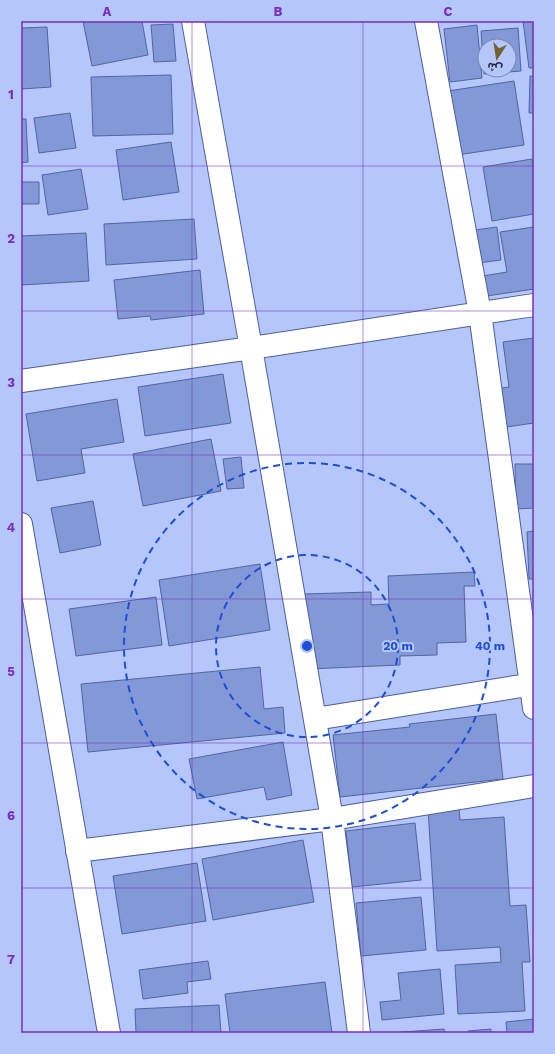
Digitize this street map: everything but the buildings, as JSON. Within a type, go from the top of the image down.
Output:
[{"type":"street","points":[[193,21],[332,819],[359,1033]]},
{"type":"street","points":[[426,21],[480,313],[534,708]]},
{"type":"street","points":[[21,381],[534,305]]},
{"type":"street","points":[[21,524],[109,1033]]},
{"type":"street","points":[[315,719],[532,685]]},
{"type":"street","points":[[77,851],[332,819],[534,786]]}]
